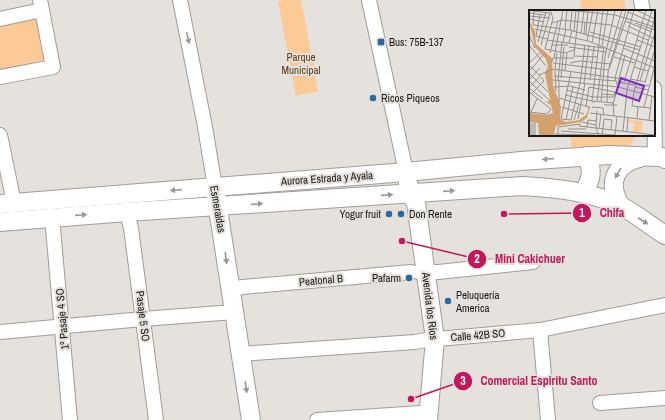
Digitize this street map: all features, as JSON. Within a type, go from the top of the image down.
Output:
[{"type":"main road","name":"Aurora Estrada y Ayala","points":[[7,203],[406,172],[587,156],[609,155],[659,157]]},
{"type":"main road","points":[[583,192],[591,175],[591,166],[587,156]]},
{"type":"main road","points":[[621,207],[615,196],[613,185],[617,173],[625,164],[636,159],[659,157]]},
{"type":"main road","name":"Avenida los Ríos","points":[[406,172],[410,193],[408,204],[418,272],[431,339],[422,418]]},
{"type":"main road","name":"Aurora Estrada y Ayala","points":[[0,222],[127,212],[522,186],[555,188],[583,192],[621,207],[665,235]]},
{"type":"main road","name":"Esmeraldas","points":[[215,187],[251,420]]},
{"type":"main road","points":[[0,232],[31,219]]},
{"type":"street","name":"Esmeraldas","points":[[180,0],[206,127],[215,187]]},
{"type":"street","name":"Avenida los Ríos","points":[[370,0],[406,172]]},
{"type":"street","points":[[641,0],[643,10]]},
{"type":"street","points":[[0,19],[41,5],[53,67],[0,77]]},
{"type":"street","points":[[655,102],[659,157]]},
{"type":"street","points":[[0,135],[7,203]]},
{"type":"street","name":"Pasaje 5 SO","points":[[127,212],[131,228],[156,420]]},
{"type":"street","name":"1º Pasaje 4 SO","points":[[52,218],[63,326],[70,420]]},
{"type":"street","name":"Peatonal B","points":[[231,289],[533,262]]},
{"type":"street","name":"Calle 42B SO","points":[[241,354],[415,342],[431,339],[540,330],[665,305]]},
{"type":"street","points":[[0,332],[234,312]]},
{"type":"street","points":[[540,330],[548,420]]},
{"type":"street","points":[[600,403],[665,398]]},
{"type":"street","points":[[317,420],[422,418]]},
{"type":"green space","name":"Parque Municipal","points":[[284,0],[301,0],[318,91],[296,96],[278,2]]},
{"type":"green space","points":[[580,0],[624,0],[626,10],[582,10]]},
{"type":"green space","points":[[39,15],[49,63],[0,73],[0,23]]},
{"type":"green space","points":[[570,136],[635,136],[630,146],[572,152]]},
{"type":"place","name":"Bus: 75B-137","points":[[381,42]]},
{"type":"place","name":"Ricos Piqueos","points":[[373,98]]},
{"type":"place","name":"Yogur fruit","points":[[389,214]]},
{"type":"place","name":"Don Rente","points":[[401,214]]},
{"type":"place","name":"Chifa","points":[[504,214]]},
{"type":"place","name":"Mini Cakichuer","points":[[402,241]]},
{"type":"place","name":"Pafarm","points":[[409,278]]},
{"type":"place","name":"Peluquería America","points":[[448,301]]},
{"type":"place","name":"Comercial Espiritu Santo","points":[[411,399]]}]
